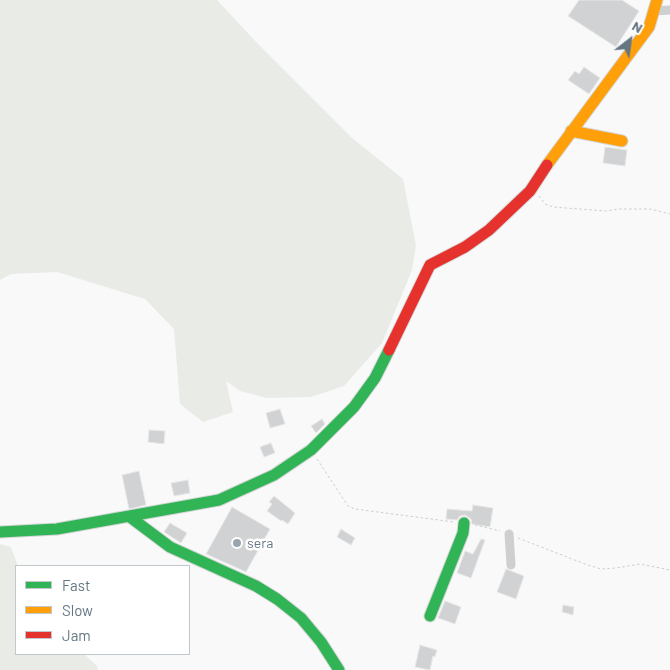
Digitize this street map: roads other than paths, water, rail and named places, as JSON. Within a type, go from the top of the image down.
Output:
[{"type":"street","points":[[0,532],[57,529],[219,500],[274,476],[311,450],[354,407],[375,378],[430,265],[465,247],[489,230],[530,191],[571,131],[649,27],[656,5],[670,10]]},
{"type":"street","points":[[571,131],[622,141]]},
{"type":"street","points":[[130,517],[170,546],[256,586],[277,599],[301,618],[321,642],[340,670]]},
{"type":"street","points":[[430,616],[463,533],[464,523]]},
{"type":"street","points":[[508,534],[511,565]]},
{"type":"place","name":"sera","points":[[237,543]]}]
